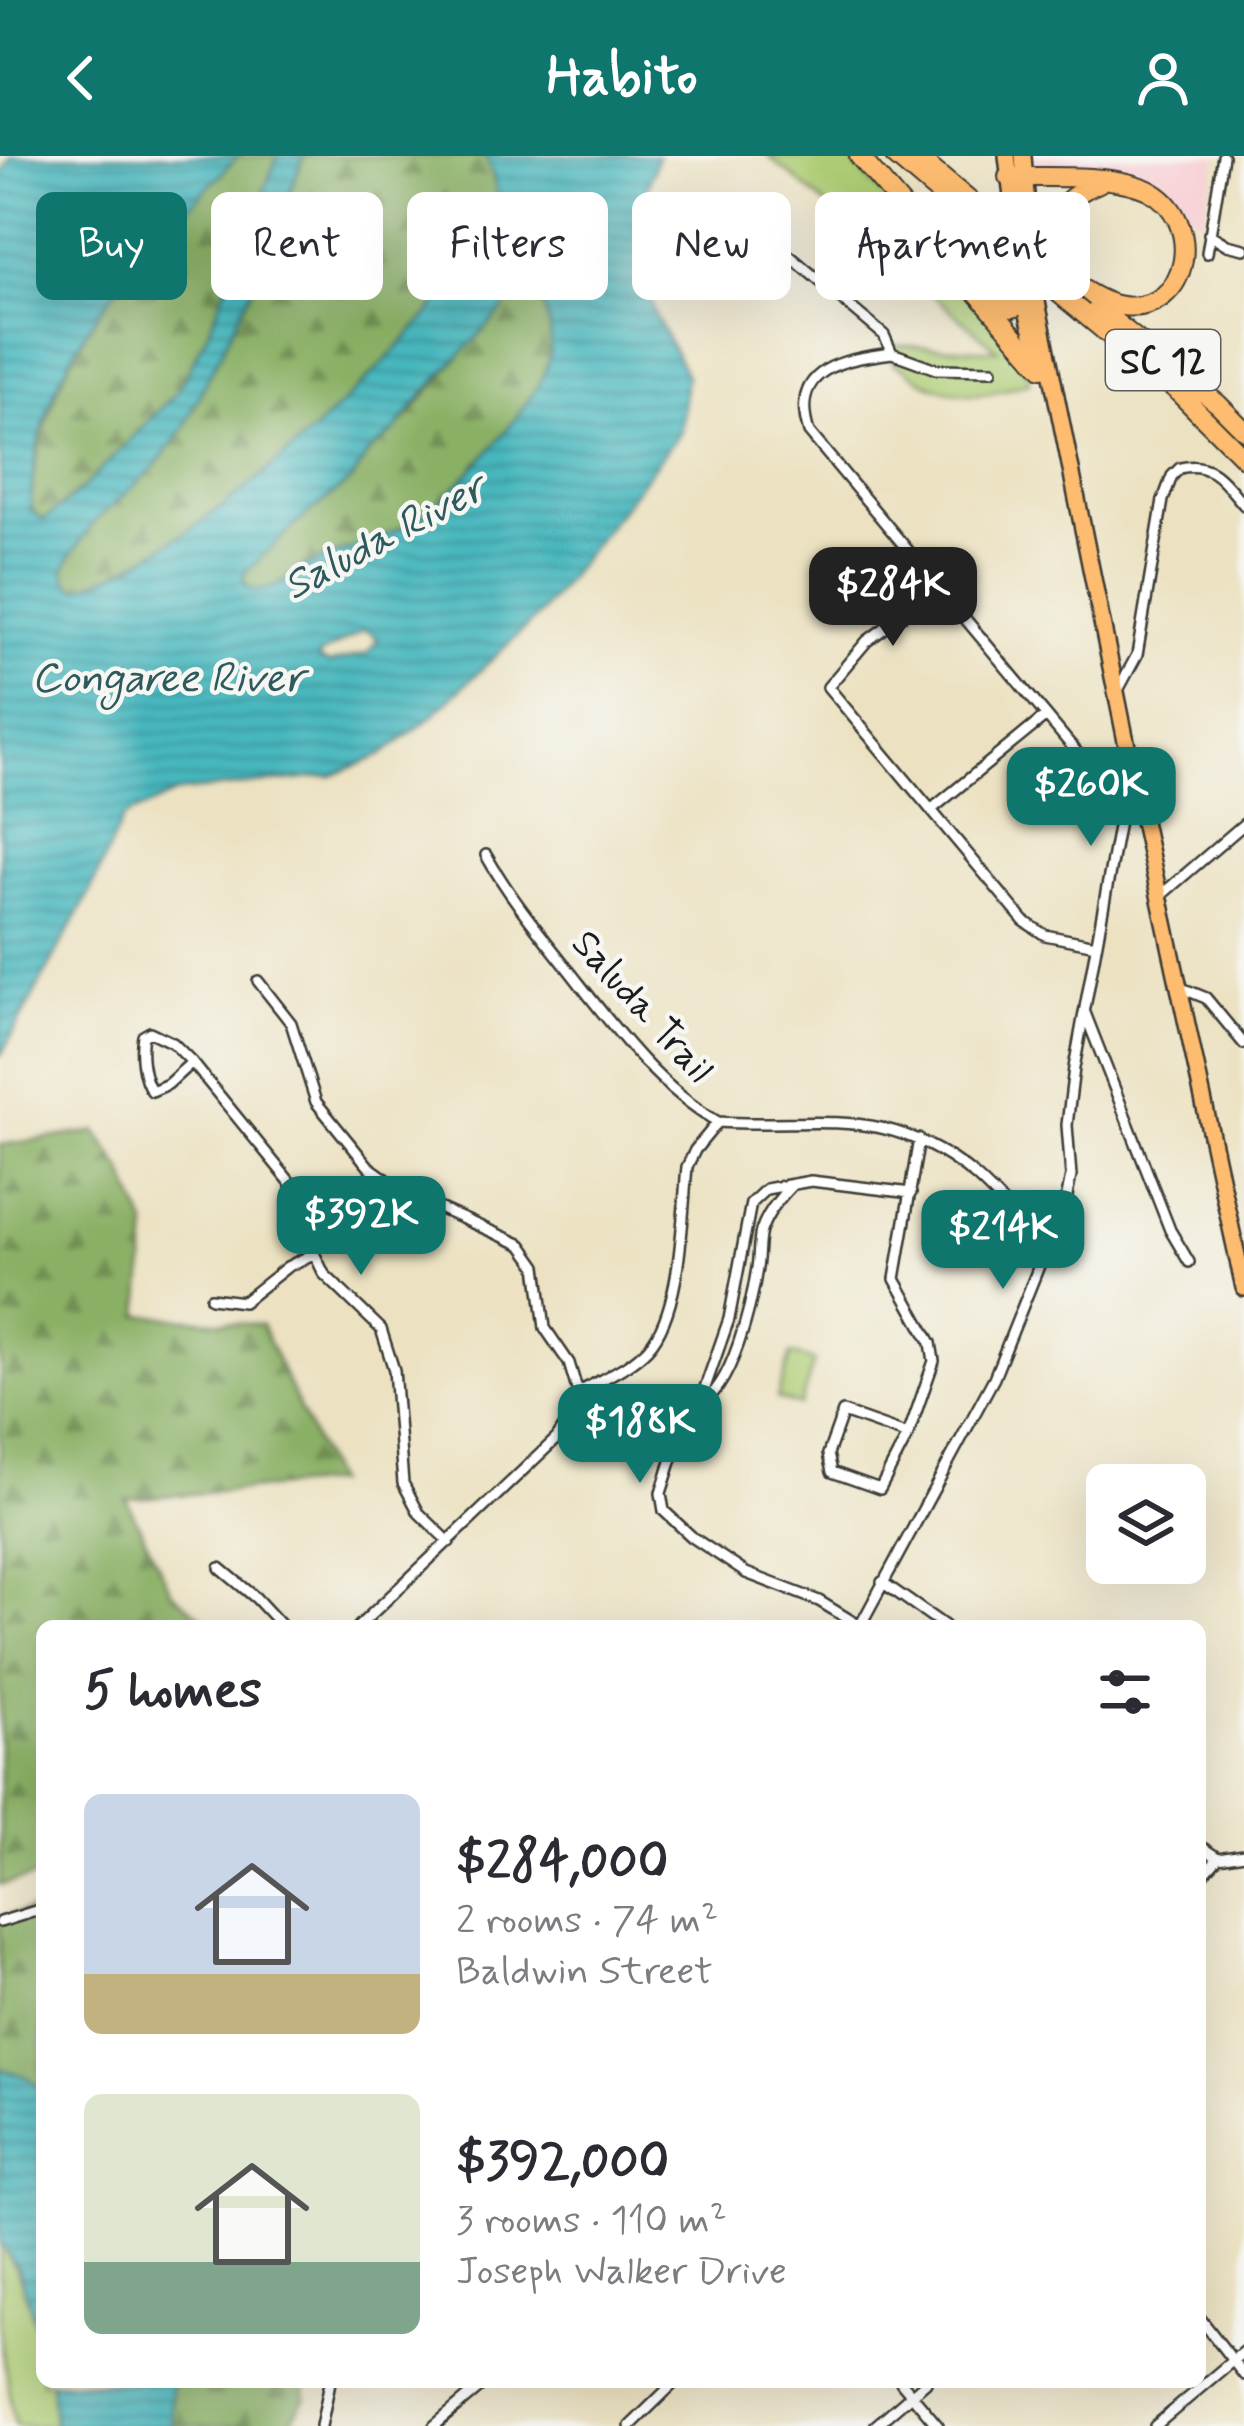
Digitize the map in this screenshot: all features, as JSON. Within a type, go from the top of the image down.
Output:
[{"type":"highway","points":[[859,156],[891,192]]},
{"type":"highway","name":"SC 12","points":[[895,156],[937,192]]},
{"type":"highway","points":[[916,156],[959,192]]},
{"type":"highway","points":[[1016,177],[1132,184],[1169,206],[1184,236],[1184,262],[1166,292],[1136,306],[1090,299]]},
{"type":"highway","points":[[1082,192],[1102,182]]},
{"type":"highway","points":[[987,300],[1042,368]]},
{"type":"highway","points":[[989,300],[1004,308],[1031,301]]},
{"type":"highway","name":"SC 12","points":[[1083,300],[1244,458]]},
{"type":"highway","name":"SC 12","points":[[1084,300],[1218,404],[1244,430]]},
{"type":"main road","points":[[1007,156],[1020,192]]},
{"type":"main road","points":[[1023,156],[1016,177],[1031,301],[1042,368],[1068,451]]},
{"type":"main road","points":[[1031,301],[1068,451],[1244,1288]]},
{"type":"street","points":[[1207,254],[1223,156]]},
{"type":"street","points":[[1209,234],[1244,249]]},
{"type":"street","points":[[791,257],[884,335],[892,353]]},
{"type":"street","points":[[992,370],[936,369],[892,353],[851,357],[827,368],[810,390],[805,415],[809,432],[1121,806]]},
{"type":"street","points":[[1117,692],[1137,655],[1165,492],[1180,468],[1195,464],[1220,476],[1244,506]]},
{"type":"street","points":[[938,589],[867,641],[828,687],[1030,927],[1054,938],[1096,945]]},
{"type":"street","points":[[932,809],[1046,716]]},
{"type":"street","points":[[863,1620],[994,1378],[1070,1185],[1067,1125],[1130,761]]},
{"type":"street","points":[[1160,896],[1244,824]]},
{"type":"street","name":"Saluda Trail","points":[[486,855],[520,908],[619,1033],[674,1091],[718,1122],[879,1125],[920,1139],[976,1178],[1013,1217],[1047,1243]]},
{"type":"street","points":[[258,981],[291,1023],[316,1102],[369,1167],[407,1194],[510,1238],[534,1257],[545,1328],[569,1364],[578,1393],[573,1413],[556,1438],[365,1620]]},
{"type":"street","points":[[1179,987],[1206,998],[1244,1044]]},
{"type":"street","points":[[1085,1013],[1170,1230],[1189,1262]]},
{"type":"street","points":[[192,1061],[168,1084],[152,1090],[146,1084],[143,1036],[150,1031],[166,1038],[192,1061],[286,1174],[298,1198],[313,1254],[330,1281],[370,1315],[385,1336],[394,1370],[403,1483],[419,1513],[449,1542]]},
{"type":"street","points":[[578,1393],[622,1370],[655,1338],[672,1291],[687,1167],[718,1122]]},
{"type":"street","points":[[908,1435],[843,1412],[828,1454],[832,1472],[880,1490],[908,1435],[932,1371],[934,1352],[896,1279],[920,1139]]},
{"type":"street","points":[[850,1620],[819,1601],[746,1573],[670,1519],[661,1502],[665,1475],[699,1403],[734,1300],[751,1203],[766,1189],[811,1181],[911,1192]]},
{"type":"street","points":[[699,1403],[709,1400],[723,1379],[746,1326],[761,1231],[777,1201],[793,1184]]},
{"type":"street","points":[[211,1298],[243,1302],[287,1267],[313,1254]]},
{"type":"street","points":[[220,1568],[276,1620]]},
{"type":"street","points":[[882,1582],[937,1620]]},
{"type":"street","points":[[1206,1850],[1218,1858]]},
{"type":"street","points":[[1206,1871],[1218,1858],[1244,1854]]},
{"type":"street","points":[[0,1922],[36,1911]]},
{"type":"street","points":[[1206,2326],[1244,2375]]},
{"type":"street","points":[[1206,2384],[1244,2351]]},
{"type":"street","points":[[321,2426],[329,2388]]},
{"type":"street","points":[[434,2426],[479,2388]]},
{"type":"street","points":[[630,2426],[669,2388]]},
{"type":"street","points":[[906,2388],[938,2426]]},
{"type":"street","points":[[875,2426],[919,2388]]},
{"type":"street","points":[[1155,2426],[1201,2388]]},
{"type":"shaded area","points":[[1032,156],[1217,156],[1203,222],[1137,175],[1033,169]]},
{"type":"green space","points":[[238,156],[278,156],[264,192],[211,192],[211,300],[221,300],[176,393],[82,489],[44,520],[34,512],[31,493],[46,421],[63,375],[108,300],[187,300],[187,209]]},
{"type":"green space","points":[[304,156],[484,156],[496,192],[407,192],[407,300],[440,300],[365,382],[274,466],[174,540],[77,589],[68,583],[64,571],[71,555],[96,519],[182,431],[247,300],[383,300],[383,192],[290,192]]},
{"type":"green space","points":[[768,156],[847,156],[880,192],[815,192],[815,196]]},
{"type":"green space","points":[[508,300],[542,300],[551,337],[542,379],[511,425],[447,494],[411,522],[299,569],[274,587],[259,590],[244,585],[243,575],[305,516],[353,479],[367,454],[394,432]]},
{"type":"green space","points":[[939,300],[979,300],[1021,346],[1029,382],[989,393],[941,389],[894,364],[891,345],[998,350]]},
{"type":"green space","points":[[96,1131],[123,1171],[147,1227],[140,1315],[261,1325],[334,1483],[126,1499],[172,1593],[206,1620],[36,1620],[36,1877],[0,1885],[0,1145]]},
{"type":"green space","points":[[791,1354],[814,1361],[800,1406],[777,1398]]},
{"type":"green space","points":[[36,1909],[36,2085],[28,2077],[0,2069],[0,1918]]},
{"type":"green space","points":[[0,2243],[32,2310],[36,2388],[51,2388],[54,2426],[15,2426],[0,2336]]},
{"type":"green space","points":[[171,2388],[305,2388],[306,2398],[287,2426],[172,2426]]},
{"type":"water","name":"Congaree River","points":[[11,156],[238,156],[187,210],[187,192],[36,192],[36,300],[109,300],[71,358],[50,404],[36,455],[31,511],[44,520],[82,489],[176,393],[221,300],[247,300],[182,431],[155,467],[96,520],[71,555],[64,571],[68,583],[77,589],[124,569],[224,505],[321,424],[441,300],[509,300],[394,432],[367,454],[353,479],[305,516],[243,575],[245,585],[259,590],[428,512],[490,450],[540,380],[550,350],[541,300],[608,300],[608,192],[496,192],[484,156],[658,156],[646,192],[632,192],[632,300],[651,300],[686,375],[681,431],[541,613],[430,718],[382,755],[332,776],[179,792],[123,818],[89,894],[0,1057],[0,176]],"holes":[[[365,630],[378,638],[368,653],[329,664],[319,660]]]},
{"type":"water","name":"Congaree River","points":[[278,156],[304,156],[290,192],[264,192]]},
{"type":"water","points":[[0,2069],[28,2077],[36,2085],[36,2325],[18,2269],[0,2243]]},
{"type":"water","points":[[51,2388],[171,2388],[172,2426],[54,2426]]},
{"type":"water label","name":"Saluda River","points":[[383,535]]}]
